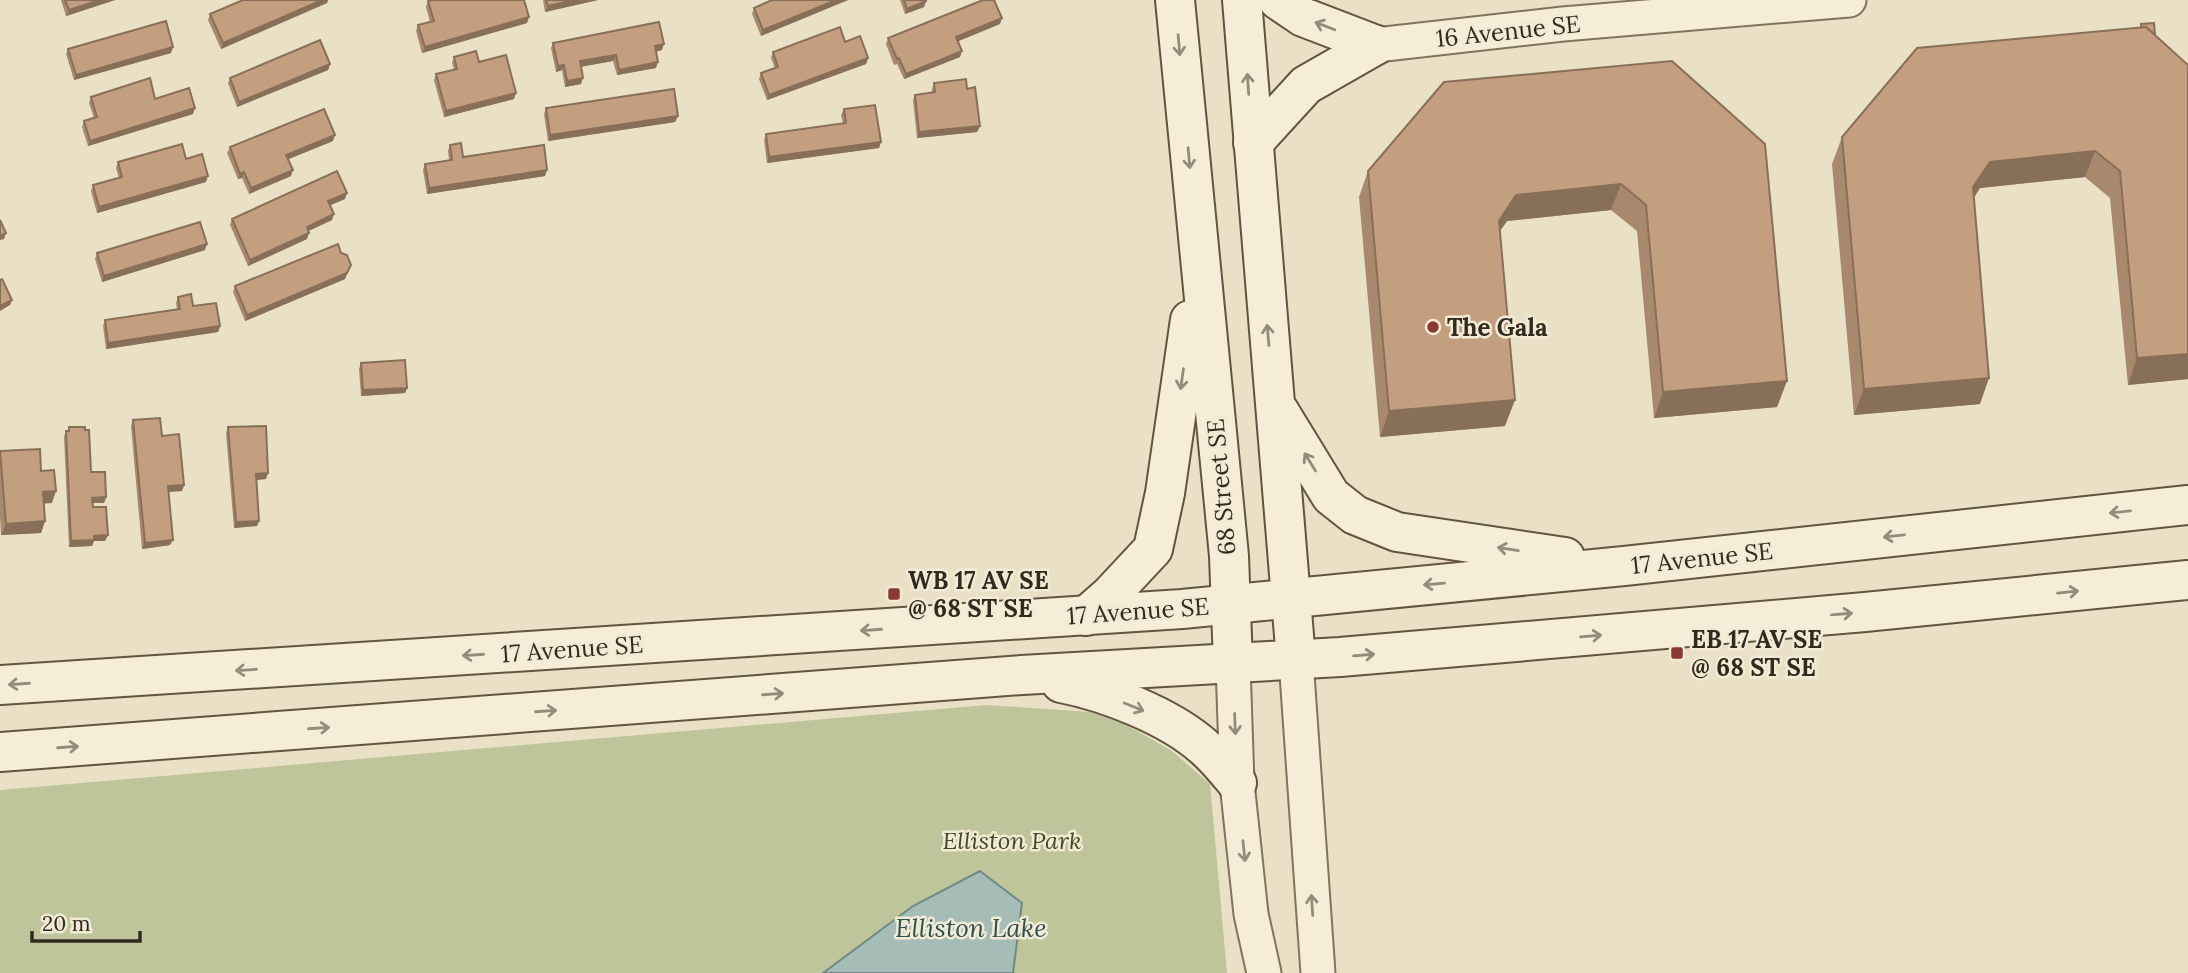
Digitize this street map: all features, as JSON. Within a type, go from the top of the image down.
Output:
[{"type":"main road","name":"68 Street SE","points":[[1175,0],[1229,556],[1233,664]]},
{"type":"main road","points":[[1242,0],[1296,660]]},
{"type":"main road","points":[[1278,0],[1303,17],[1376,45]]},
{"type":"main road","points":[[1253,143],[1306,85],[1376,45]]},
{"type":"main road","points":[[1086,616],[1110,595],[1153,549],[1166,493],[1199,263]]},
{"type":"main road","points":[[1274,404],[1331,495],[1355,515],[1397,532],[1624,566]]},
{"type":"main road","name":"17 Avenue SE","points":[[0,685],[1086,616],[1624,566],[2188,505]]},
{"type":"main road","points":[[0,752],[1022,675],[1296,660],[1865,612],[2188,580]]},
{"type":"main road","points":[[1022,675],[1087,688],[1152,715],[1205,747],[1237,783]]},
{"type":"street","name":"16 Avenue SE","points":[[1376,45],[1562,12],[1849,0]]},
{"type":"street","points":[[1296,660],[1318,973]]},
{"type":"street","name":"68 Street SE","points":[[1233,664],[1237,783],[1251,914],[1264,973]]},
{"type":"green space","name":"Elliston Park","points":[[987,705],[1106,713],[1172,751],[1210,784],[1227,973],[0,973],[0,790]]},
{"type":"water","name":"Elliston Lake","points":[[980,871],[1022,903],[1013,973],[823,973],[913,906]]},
{"type":"building","points":[[65,0],[100,0],[69,10]]},
{"type":"building","points":[[243,0],[322,0],[223,43],[210,14]]},
{"type":"building","points":[[524,0],[529,17],[425,47],[418,25],[434,21],[428,1]]},
{"type":"building","points":[[546,0],[574,0],[548,6]]},
{"type":"building","points":[[772,0],[836,0],[763,30],[754,8]]},
{"type":"building","points":[[904,0],[926,0],[926,1],[907,9]]},
{"type":"building","points":[[983,0],[994,0],[1002,18],[956,37],[962,51],[906,74],[888,38]]},
{"type":"building","points":[[166,21],[173,47],[76,75],[68,49]]},
{"type":"building","points":[[659,22],[664,44],[655,46],[658,62],[619,70],[616,55],[580,61],[583,78],[567,81],[564,65],[558,66],[553,43]]},
{"type":"building","points":[[2154,23],[2155,35],[2146,27],[2141,28],[2141,24]]},
{"type":"building","points":[[840,27],[845,42],[860,36],[868,58],[769,95],[761,73],[778,67],[773,52]]},
{"type":"building","points":[[2146,27],[2188,65],[2188,354],[2137,358],[2120,171],[2095,151],[1990,162],[1973,187],[1989,378],[1864,389],[1842,137],[1917,48]]},
{"type":"building","points":[[320,40],[330,64],[239,102],[230,78]]},
{"type":"building","points":[[476,51],[479,62],[506,55],[516,93],[446,111],[436,74],[457,69],[454,57]]},
{"type":"building","name":"The Gala","points":[[1672,61],[1765,144],[1787,381],[1663,392],[1646,205],[1621,184],[1516,195],[1499,221],[1515,400],[1389,411],[1368,171],[1444,82]]},
{"type":"building","points":[[150,78],[155,99],[189,88],[195,108],[90,141],[84,121],[97,117],[91,97]]},
{"type":"building","points":[[966,79],[967,89],[975,87],[980,126],[919,132],[915,95],[935,92],[934,83]]},
{"type":"building","points":[[674,89],[678,116],[550,135],[546,108]]},
{"type":"building","points":[[875,105],[881,142],[769,157],[766,134],[846,123],[844,109]]},
{"type":"building","points":[[324,109],[335,135],[286,155],[293,170],[251,188],[244,172],[240,174],[230,147]]},
{"type":"building","points":[[461,143],[463,157],[544,145],[547,170],[429,188],[425,164],[452,160],[450,145]]},
{"type":"building","points":[[182,144],[186,159],[202,154],[208,176],[99,207],[93,185],[122,177],[118,162]]},
{"type":"building","points":[[337,171],[347,193],[328,201],[334,214],[307,227],[309,233],[250,260],[232,219]]},
{"type":"building","points":[[0,220],[6,233],[0,236]]},
{"type":"building","points":[[200,222],[207,244],[104,276],[97,253]]},
{"type":"building","points":[[338,244],[341,253],[347,255],[351,265],[347,273],[247,315],[235,286]]},
{"type":"building","points":[[2,279],[12,300],[0,306],[0,280]]},
{"type":"building","points":[[191,294],[193,306],[216,303],[220,326],[108,343],[105,320],[180,309],[178,297]]},
{"type":"building","points":[[405,360],[407,388],[363,390],[361,363]]},
{"type":"building","points":[[160,418],[162,436],[179,434],[184,485],[168,486],[173,540],[145,543],[133,420]]},
{"type":"building","points":[[266,426],[268,473],[256,474],[259,521],[236,522],[228,427]]},
{"type":"building","points":[[69,427],[85,427],[85,430],[89,430],[91,472],[105,472],[106,497],[92,498],[93,507],[106,507],[108,535],[94,536],[94,540],[71,541],[66,431],[69,431]]},
{"type":"building","points":[[40,449],[41,471],[54,470],[56,491],[43,492],[45,521],[6,524],[0,451]]},
{"type":"place","name":"The Gala","points":[[1433,327]]},
{"type":"place","name":"WB 17 AV SE @ 68 ST SE","points":[[894,594]]},
{"type":"place","name":"EB 17 AV SE @ 68 ST SE","points":[[1677,653]]}]
